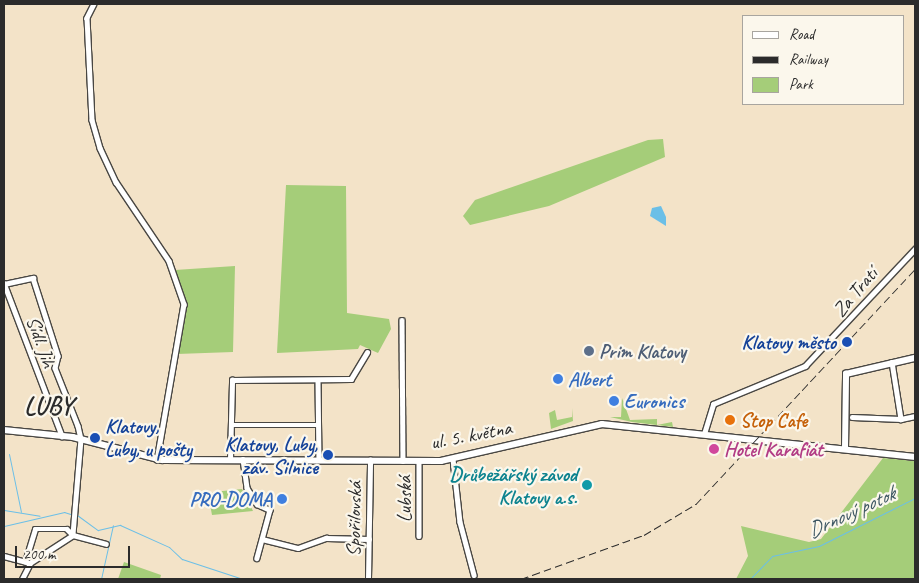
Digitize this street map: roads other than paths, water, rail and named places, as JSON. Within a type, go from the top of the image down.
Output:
[{"type":"street","points":[[94,4],[87,18],[92,120],[100,148],[116,182],[169,261],[184,304],[157,460]]},
{"type":"street","name":"Za Tratí","points":[[704,434],[713,404],[805,366],[915,249]]},
{"type":"street","points":[[4,284],[33,278],[58,356],[55,368],[81,439],[77,508],[73,536]]},
{"type":"street","name":"Sídl. Jih","points":[[4,284],[62,436]]},
{"type":"street","points":[[402,320],[404,461]]},
{"type":"street","points":[[230,459],[232,380],[351,379],[366,352]]},
{"type":"street","points":[[845,449],[846,374],[915,358]]},
{"type":"street","points":[[892,362],[901,419]]},
{"type":"street","points":[[318,380],[319,460]]},
{"type":"street","points":[[852,417],[901,419],[915,416]]},
{"type":"street","name":"ul. 5. května","points":[[4,430],[81,439],[157,460],[419,461],[453,459],[596,424],[915,457]]},
{"type":"street","points":[[232,425],[319,425]]},
{"type":"street","points":[[243,459],[247,488],[257,504],[270,510],[256,558]]},
{"type":"street","points":[[453,459],[460,522],[474,576]]},
{"type":"street","name":"Spořilovská","points":[[368,579],[370,460]]},
{"type":"street","name":"Lubská","points":[[419,461],[420,536]]},
{"type":"street","points":[[22,579],[28,562],[35,529],[67,529],[73,536],[106,544]]},
{"type":"street","points":[[4,556],[28,562],[73,536]]},
{"type":"street","points":[[262,539],[298,548],[326,538],[369,539]]},
{"type":"water","points":[[661,206],[666,217],[666,226],[650,216],[652,208]]},
{"type":"waterway","points":[[9,454],[21,512]]},
{"type":"waterway","name":"Drnový potok","points":[[750,579],[772,556],[819,546],[915,498]]},
{"type":"waterway","points":[[4,510],[40,516]]},
{"type":"waterway","name":"Drnový potok","points":[[4,526],[64,512],[74,515]]},
{"type":"waterway","name":"Drnový potok","points":[[77,515],[98,530],[120,525],[169,547],[182,559],[243,579]]},
{"type":"waterway","points":[[101,579],[113,525]]},
{"type":"railway","points":[[521,579],[644,535],[696,504],[915,269]]},
{"type":"place","name":"Klatovy město","points":[[847,342]]},
{"type":"place","name":"Prim Klatovy","points":[[589,351]]},
{"type":"place","name":"Albert","points":[[558,379]]},
{"type":"place","name":"Euronics","points":[[614,401]]},
{"type":"place","name":"Stop Cafe","points":[[730,420]]},
{"type":"place","name":"Klatovy, Luby, u pošty","points":[[95,438]]},
{"type":"place","name":"Hotel Karafiát","points":[[714,449]]},
{"type":"place","name":"Klatovy, Luby, záv. Silnice","points":[[328,455]]},
{"type":"place","name":"Drůbežářský závod Klatovy a.s.","points":[[587,485]]},
{"type":"place","name":"PRO-DOMA","points":[[282,499]]},
{"type":"district","name":"LUBY","points":[[49,406]]}]
